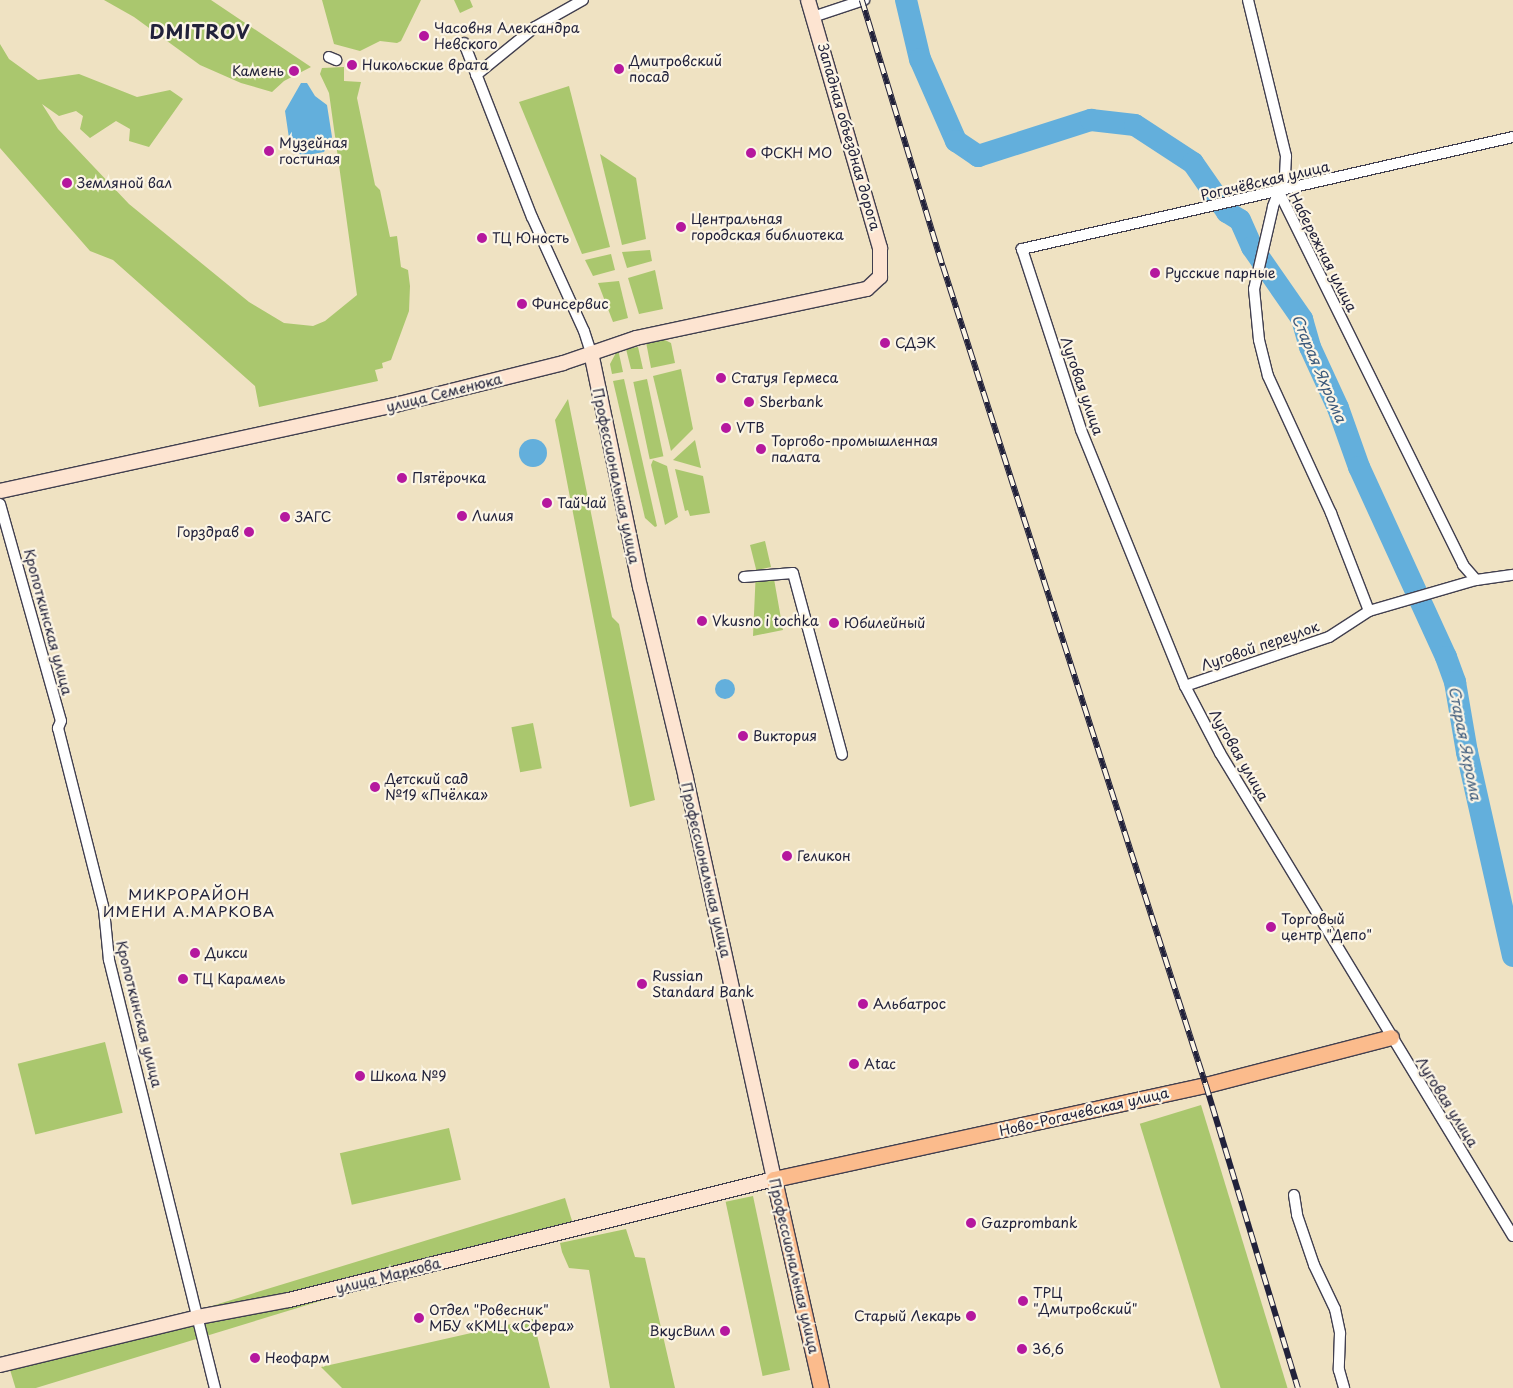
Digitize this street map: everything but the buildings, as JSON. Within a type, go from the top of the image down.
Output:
[{"type":"main road","name":"Западная объездная дорога","points":[[808,0],[876,229],[880,277]]},
{"type":"main road","name":"улица Семенюка","points":[[0,491],[399,404],[563,364],[636,338],[867,289],[880,277]]},
{"type":"main road","name":"Профессиональная улица","points":[[591,353],[640,587],[686,778],[822,1388]]},
{"type":"main road","name":"Ново-Рогачевская улица","points":[[774,1178],[1206,1085],[1391,1037]]},
{"type":"main road","name":"улица Маркова","points":[[0,1365],[198,1317],[289,1300],[774,1178]]},
{"type":"street","points":[[476,74],[535,27],[583,0]]},
{"type":"street","points":[[813,17],[864,0]]},
{"type":"street","points":[[1248,0],[1286,156],[1285,175],[1279,192]]},
{"type":"street","points":[[464,43],[528,208],[584,331],[591,353]]},
{"type":"street","name":"Рогачёвская улица","points":[[1022,249],[1279,192],[1513,137]]},
{"type":"street","name":"Набережная улица","points":[[1279,192],[1463,565],[1476,580]]},
{"type":"street","name":"Набережная улица","points":[[1279,192],[1254,289],[1259,340],[1268,376],[1331,513],[1369,611]]},
{"type":"street","name":"Луговая улица","points":[[1022,249],[1081,430],[1185,686],[1220,753],[1513,1236]]},
{"type":"street","name":"Кропоткинская улица","points":[[0,504],[61,721],[58,728],[104,910],[109,960],[215,1388]]},
{"type":"street","points":[[744,577],[793,573],[842,754]]},
{"type":"street","name":"Луговой переулок","points":[[1185,686],[1328,637],[1369,611],[1476,580],[1513,575]]},
{"type":"street","points":[[1294,1195],[1297,1215],[1314,1265],[1335,1309],[1340,1333],[1339,1370],[1344,1388]]},
{"type":"green space","points":[[104,0],[211,0],[311,67],[284,81],[272,92],[241,83],[200,65],[134,17]]},
{"type":"green space","points":[[322,0],[421,0],[401,41],[397,43],[380,41],[360,51],[334,44]]},
{"type":"green space","points":[[454,0],[470,0],[473,7],[460,13]]},
{"type":"green space","points":[[0,44],[9,59],[38,80],[79,74],[137,97],[170,90],[183,99],[149,147],[129,141],[130,129],[116,121],[90,138],[80,129],[83,116],[76,111],[59,116],[42,104],[58,129],[129,204],[249,302],[284,323],[313,326],[325,321],[357,295],[329,93],[320,74],[322,68],[344,67],[344,81],[361,82],[357,98],[375,185],[380,190],[390,237],[397,236],[401,267],[408,270],[410,286],[409,311],[391,360],[382,363],[383,368],[375,370],[378,381],[259,407],[255,386],[113,260],[90,251],[0,148]]},
{"type":"green space","points":[[569,86],[610,247],[582,254],[519,102]]},
{"type":"green space","points":[[600,154],[636,178],[646,239],[622,245]]},
{"type":"green space","points":[[650,250],[652,261],[627,268],[622,252]]},
{"type":"green space","points":[[611,254],[615,270],[593,276],[585,260]]},
{"type":"green space","points":[[655,270],[663,309],[639,314],[628,278]]},
{"type":"green space","points":[[619,281],[628,318],[613,322],[598,283]]},
{"type":"green space","points":[[661,338],[671,343],[675,363],[651,368],[646,342]]},
{"type":"green space","points":[[638,347],[643,369],[631,369],[626,349]]},
{"type":"green space","points":[[618,349],[623,372],[612,374],[610,364]]},
{"type":"green space","points":[[681,369],[693,429],[671,451],[653,376]]},
{"type":"green space","points":[[624,379],[657,526],[655,527],[645,518],[613,381]]},
{"type":"green space","points":[[647,379],[663,456],[650,459],[633,382]]},
{"type":"green space","points":[[568,399],[612,617],[619,624],[655,800],[630,807],[555,420]]},
{"type":"green space","points":[[695,440],[701,468],[673,460]]},
{"type":"green space","points":[[653,460],[667,466],[678,517],[665,525],[651,465]]},
{"type":"green space","points":[[675,469],[703,476],[710,513],[690,516],[688,510],[685,511]]},
{"type":"green space","points":[[765,541],[771,567],[757,570],[774,579],[783,630],[753,636],[756,569],[750,545]]},
{"type":"green space","points":[[533,723],[542,768],[520,772],[511,727]]},
{"type":"green space","points":[[105,1042],[123,1113],[35,1135],[18,1064]]},
{"type":"green space","points":[[1201,1105],[1288,1388],[1221,1388],[1140,1124]]},
{"type":"green space","points":[[449,1128],[461,1180],[352,1205],[340,1153]]},
{"type":"green space","points":[[753,1196],[790,1370],[763,1376],[726,1202]]},
{"type":"green space","points":[[565,1198],[573,1224],[36,1388],[16,1388],[9,1368]]},
{"type":"green space","points":[[626,1229],[635,1257],[645,1258],[675,1388],[610,1388],[589,1270],[569,1268],[562,1252],[560,1243]]},
{"type":"green space","points":[[533,1319],[550,1388],[342,1388],[321,1367]]},
{"type":"water","points":[[301,83],[307,83],[315,96],[327,105],[332,137],[324,152],[302,156],[290,145],[285,111]]},
{"type":"water","points":[[533,439],[543,443],[547,453],[543,463],[533,467],[523,463],[519,453],[523,443]]},
{"type":"water","points":[[721,679],[729,679],[735,685],[735,693],[729,699],[721,699],[715,693],[715,685]]},
{"type":"waterway","name":"Старая Яхрома","points":[[906,0],[920,59],[956,141],[978,156],[1091,120],[1135,125],[1193,163],[1227,212],[1240,220],[1252,247],[1302,319],[1310,347],[1338,408],[1359,467],[1446,657],[1455,682],[1467,752],[1513,956]]},
{"type":"railway","points":[[862,0],[943,266],[1206,1085],[1298,1388]]},
{"type":"place","name":"Часовня Александра Невского","points":[[424,36]]},
{"type":"place","name":"Никольские врата","points":[[352,65]]},
{"type":"place","name":"Дмитровский посад","points":[[619,69]]},
{"type":"place","name":"Камень","points":[[294,71]]},
{"type":"place","name":"Музейная гостиная","points":[[269,151]]},
{"type":"place","name":"ФСКН МО","points":[[751,153]]},
{"type":"place","name":"Земляной вал","points":[[67,183]]},
{"type":"place","name":"Центральная городская библиотека","points":[[681,227]]},
{"type":"place","name":"ТЦ Юность","points":[[482,238]]},
{"type":"place","name":"Русские парные","points":[[1155,273]]},
{"type":"place","name":"Финсервис","points":[[522,304]]},
{"type":"place","name":"СДЭК","points":[[885,343]]},
{"type":"place","name":"Статуя Гермеса","points":[[721,378]]},
{"type":"place","name":"Sberbank","points":[[749,402]]},
{"type":"place","name":"VTB","points":[[726,428]]},
{"type":"place","name":"Торгово-промышленная палата","points":[[761,449]]},
{"type":"place","name":"Пятёрочка","points":[[402,478]]},
{"type":"place","name":"ТайЧай","points":[[547,503]]},
{"type":"place","name":"Лилия","points":[[462,516]]},
{"type":"place","name":"ЗАГС","points":[[285,517]]},
{"type":"place","name":"Горздрав","points":[[249,532]]},
{"type":"place","name":"Vkusno i tochka","points":[[702,621]]},
{"type":"place","name":"Юбилейный","points":[[834,623]]},
{"type":"place","name":"Виктория","points":[[743,736]]},
{"type":"place","name":"Детский сад №19 «Пчёлка»","points":[[375,787]]},
{"type":"place","name":"Геликон","points":[[787,856]]},
{"type":"place","name":"Торговый центр \"Депо\"","points":[[1271,927]]},
{"type":"place","name":"Дикси","points":[[195,953]]},
{"type":"place","name":"ТЦ Карамель","points":[[183,979]]},
{"type":"place","name":"Russian Standard Bank","points":[[642,984]]},
{"type":"place","name":"Альбатрос","points":[[863,1004]]},
{"type":"place","name":"Atac","points":[[854,1064]]},
{"type":"place","name":"Школа №9","points":[[360,1076]]},
{"type":"place","name":"Gazprombank","points":[[971,1223]]},
{"type":"place","name":"ТРЦ \"Дмитровский\"","points":[[1023,1301]]},
{"type":"place","name":"Старый Лекарь","points":[[971,1316]]},
{"type":"place","name":"Отдел \"Ровесник\" МБУ «КМЦ «Сфера»","points":[[419,1318]]},
{"type":"place","name":"ВкусВилл","points":[[725,1331]]},
{"type":"place","name":"36,6","points":[[1022,1349]]},
{"type":"place","name":"Неофарм","points":[[255,1358]]},
{"type":"district","name":"DMITROV","points":[[200,32]]},
{"type":"district","name":"МИКРОРАЙОН ИМЕНИ А.МАРКОВА","points":[[189,902]]}]
